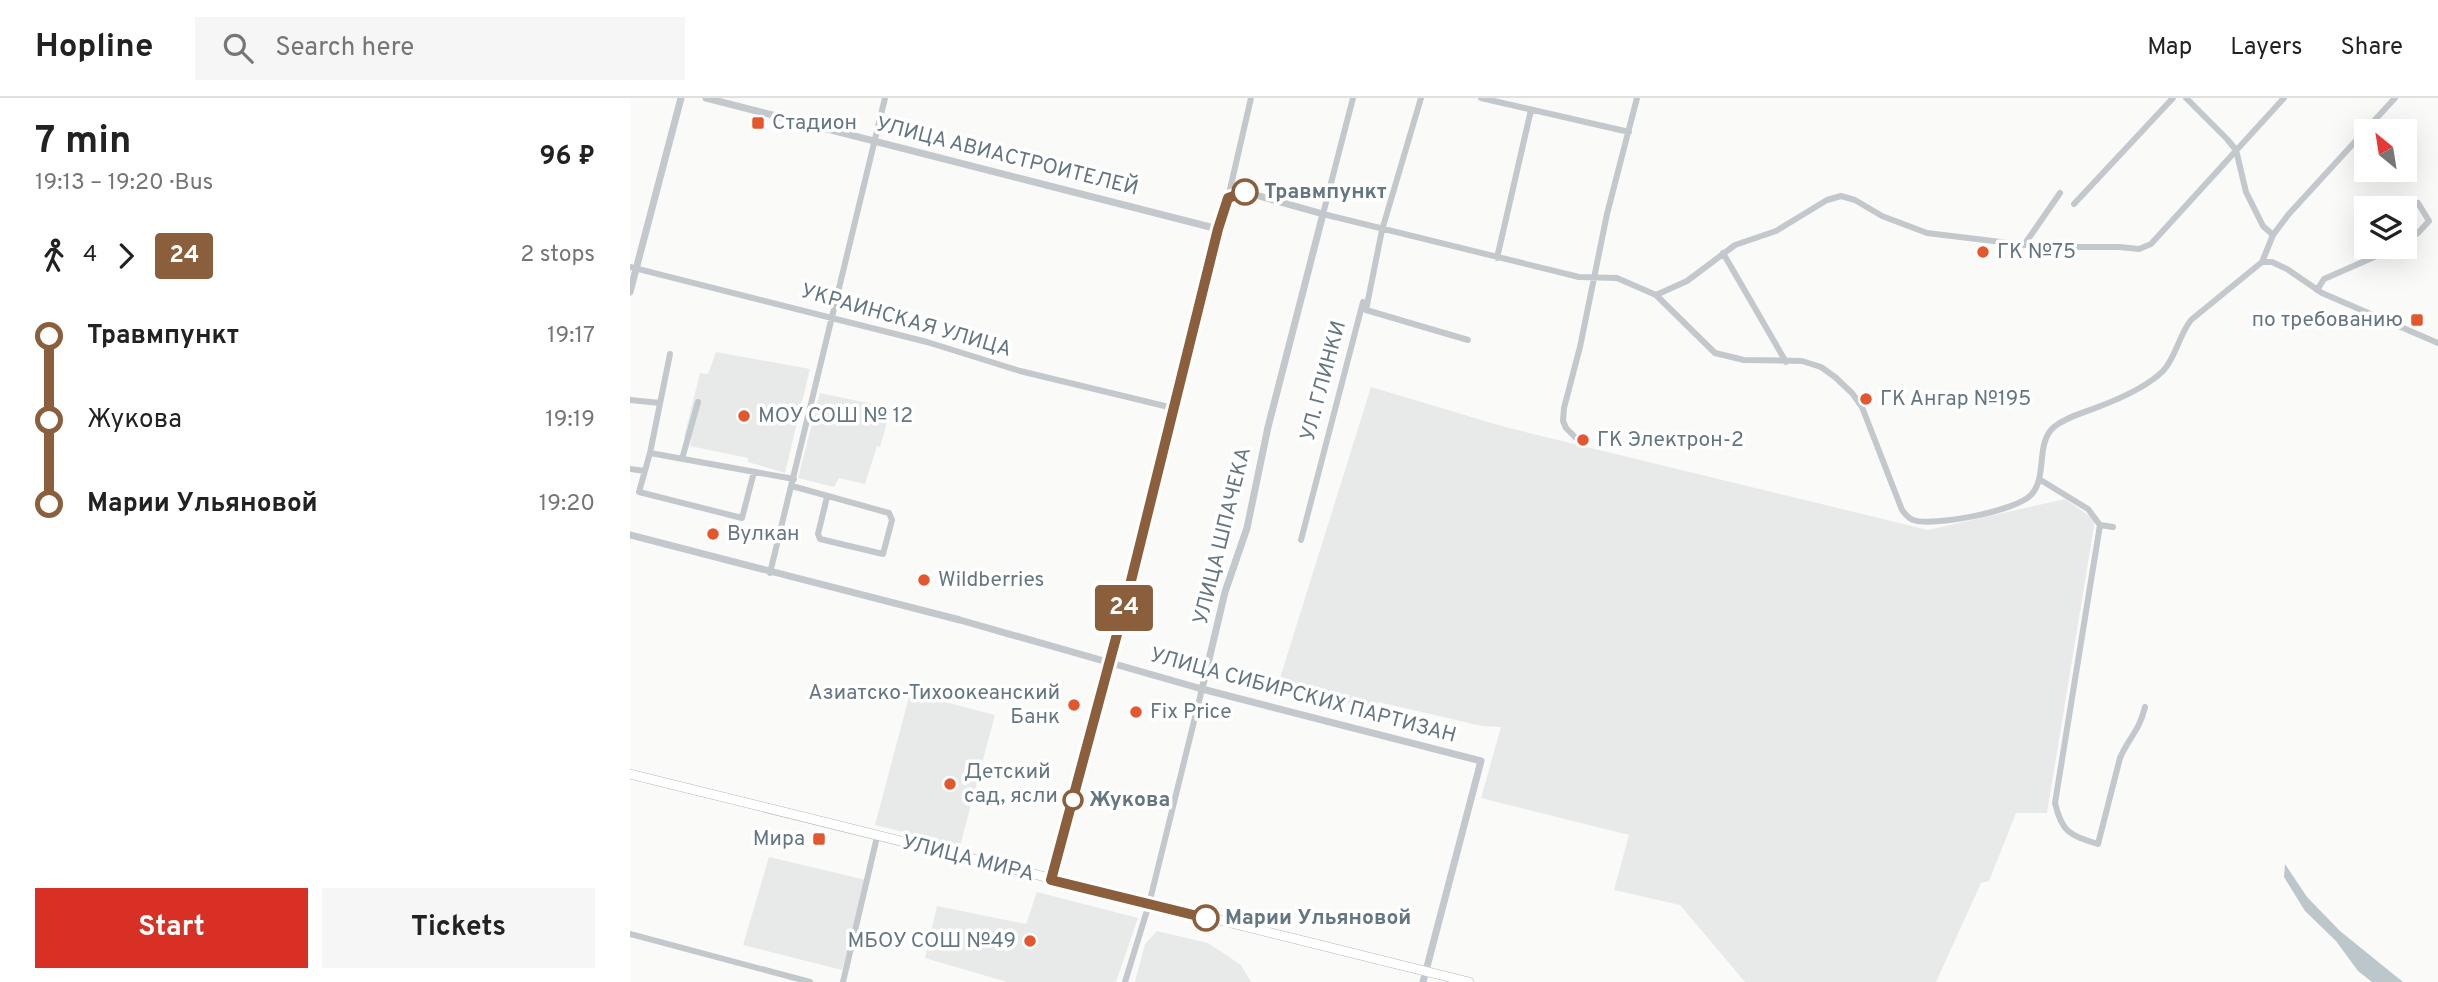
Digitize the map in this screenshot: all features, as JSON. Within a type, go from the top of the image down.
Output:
[{"type":"main road","name":"УЛИЦА МИРА","points":[[630,774],[1149,904],[1425,977],[1469,982]]},
{"type":"street","points":[[630,292],[633,267],[681,98]]},
{"type":"street","name":"УЛИЦА АВИАСТРОИТЕЛЕЙ","points":[[706,98],[1218,229]]},
{"type":"street","points":[[770,573],[885,98]]},
{"type":"street","points":[[1051,880],[1110,662],[1251,98]]},
{"type":"street","name":"УЛИЦА ШПАЧЕКА","points":[[1125,982],[1149,904],[1225,592],[1247,528],[1268,427],[1353,98]]},
{"type":"street","points":[[1421,98],[1382,230],[1366,310],[1468,340]]},
{"type":"street","points":[[1481,98],[1629,132]]},
{"type":"street","points":[[1578,440],[1566,428],[1563,421],[1564,408],[1580,347],[1609,206],[1637,98]]},
{"type":"street","points":[[2074,204],[2173,98]]},
{"type":"street","points":[[2186,98],[2236,150],[2246,192],[2263,226],[2273,235]]},
{"type":"street","points":[[1656,295],[1687,281],[1735,245],[1776,231],[1826,200],[1841,196],[1855,200],[1882,216],[1927,233],[2043,247],[2138,249],[2151,244],[2284,98]]},
{"type":"street","points":[[1228,198],[1245,192],[1382,230],[1579,277],[1617,278],[1656,295],[1715,353],[1744,360],[1802,361],[1821,367],[1859,400],[1902,510],[1910,520],[1925,523],[2000,510],[2020,504],[2032,494],[2039,479],[2044,440],[2051,429],[2061,421],[2118,398],[2164,369],[2191,320],[2262,262],[2273,235],[2288,215],[2395,98]]},
{"type":"street","points":[[1497,258],[1531,110]]},
{"type":"street","points":[[2024,245],[2060,193]]},
{"type":"street","points":[[2417,234],[2429,221],[2418,203]]},
{"type":"street","name":"УЛ. ГЛИНКИ","points":[[1301,540],[1382,230]]},
{"type":"street","points":[[1723,253],[1786,362]]},
{"type":"street","points":[[2317,290],[2324,279],[2370,259]]},
{"type":"street","points":[[2262,262],[2272,262],[2317,290],[2438,343]]},
{"type":"street","name":"УКРАИНСКАЯ УЛИЦА","points":[[633,267],[927,342],[1020,371],[1173,408]]},
{"type":"street","points":[[670,354],[650,453],[639,492],[743,518],[754,472]]},
{"type":"street","points":[[630,400],[660,403]]},
{"type":"street","points":[[682,459],[698,402]]},
{"type":"street","points":[[650,453],[754,472],[793,483],[827,497],[890,514],[892,520],[883,554],[820,539],[818,534],[827,497]]},
{"type":"street","points":[[630,468],[645,471]]},
{"type":"street","points":[[2039,479],[2088,509],[2100,526],[2055,803],[2064,828],[2071,835],[2098,844],[2120,758],[2141,724],[2145,707]]},
{"type":"street","points":[[2100,526],[2113,527]]},
{"type":"street","name":"УЛИЦА СИБИРСКИХ ПАРТИЗАН","points":[[630,536],[960,620],[1202,689],[1481,761],[1425,977]]},
{"type":"street","points":[[843,982],[877,837]]},
{"type":"street","points":[[630,934],[810,982]]},
{"type":"shaded area","name":"МОУ СОШ № 12","points":[[716,352],[810,369],[785,473],[748,462],[748,458],[690,446],[691,439],[684,437],[700,373],[708,374]]},
{"type":"shaded area","points":[[1371,387],[1505,427],[1928,530],[2065,499],[2095,520],[2047,813],[2016,813],[1989,881],[1981,883],[1936,982],[1745,982],[1680,905],[1614,890],[1629,835],[1481,798],[1501,727],[1482,726],[1378,702],[1375,709],[1310,693],[1311,689],[1280,678]]},
{"type":"shaded area","points":[[820,393],[891,408],[880,447],[877,446],[865,484],[839,478],[834,487],[798,478]]},
{"type":"shaded area","points":[[910,693],[995,715],[960,846],[875,825]]},
{"type":"shaded area","points":[[769,857],[866,880],[842,970],[743,945]]},
{"type":"shaded area","points":[[2285,864],[2307,897],[2340,931],[2403,982],[2372,982],[2358,971],[2336,941],[2305,911],[2284,877]]},
{"type":"shaded area","name":"МБОУ СОШ №49","points":[[1037,892],[1138,918],[1116,982],[1007,982],[925,958],[937,906],[1026,924]]},
{"type":"shaded area","points":[[1157,931],[1208,943],[1241,965],[1251,982],[1135,982],[1145,944]]},
{"type":"bus line","name":"24","points":[[1206,918],[1051,880],[1127,597],[1218,229],[1228,198],[1245,192]]},
{"type":"place","name":"Стадион","points":[[758,123]]},
{"type":"place","name":"Травмпункт","points":[[1245,192]]},
{"type":"place","name":"ГК №75","points":[[1983,252]]},
{"type":"place","name":"по требованию","points":[[2417,320]]},
{"type":"place","name":"ГК Ангар №195","points":[[1866,399]]},
{"type":"place","name":"МОУ СОШ № 12","points":[[744,416]]},
{"type":"place","name":"ГК Электрон-2","points":[[1583,440]]},
{"type":"place","name":"Вулкан","points":[[713,534]]},
{"type":"place","name":"Wildberries","points":[[924,580]]},
{"type":"place","name":"Азиатско-Тихоокеанский Банк","points":[[1074,705]]},
{"type":"place","name":"Fix Price","points":[[1136,712]]},
{"type":"place","name":"Детский сад, ясли","points":[[950,784]]},
{"type":"place","name":"Жукова","points":[[1073,800]]},
{"type":"place","name":"Мира","points":[[819,839]]},
{"type":"place","name":"Марии Ульяновой","points":[[1206,918]]},
{"type":"place","name":"МБОУ СОШ №49","points":[[1030,941]]}]
